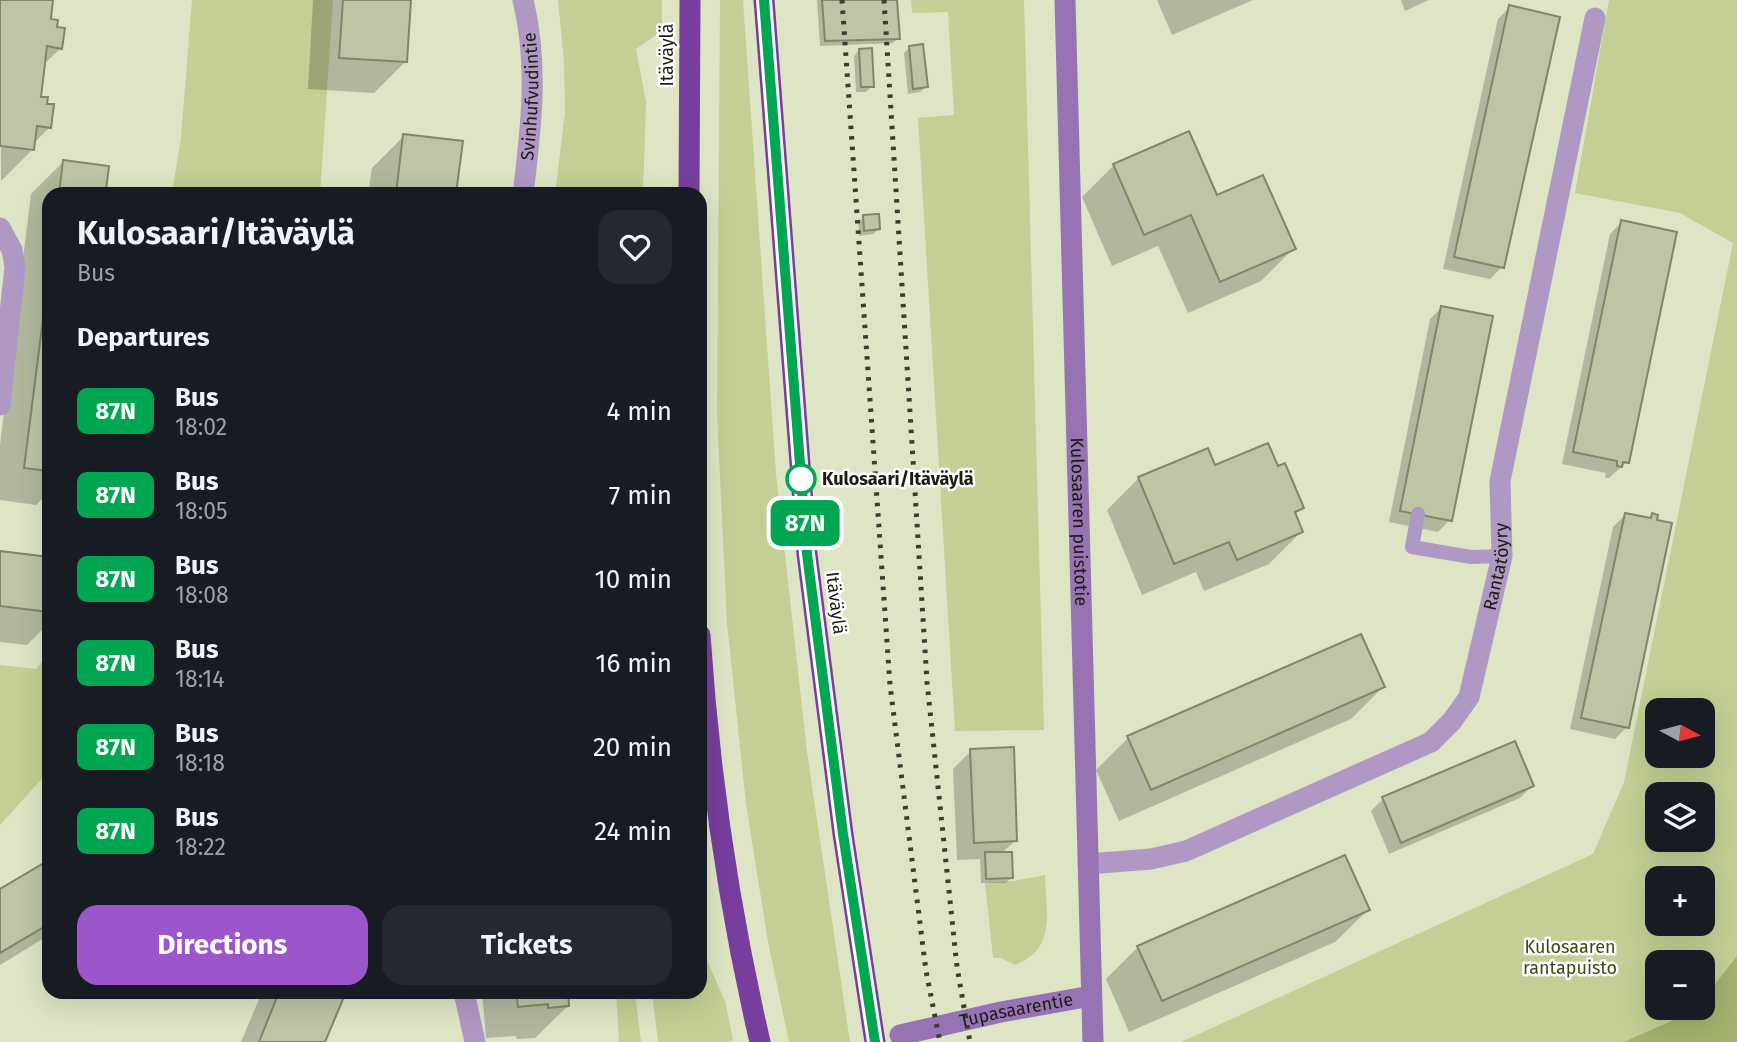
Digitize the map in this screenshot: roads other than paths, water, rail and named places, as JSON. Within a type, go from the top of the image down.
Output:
[{"type":"highway","name":"Itäväylä","points":[[689,187],[690,0]]},
{"type":"highway","name":"Itäväylä","points":[[764,0],[807,554],[843,834],[875,1042]]},
{"type":"highway","points":[[707,716],[724,858],[760,1042]]},
{"type":"street","name":"Svinhufvudintie","points":[[523,0],[530,26],[533,83],[532,122],[524,187]]},
{"type":"street","name":"Kulosaaren puistotie","points":[[1065,0],[1093,1042]]},
{"type":"street","name":"Rantatöyry","points":[[1088,864],[1140,861],[1186,851],[1431,742],[1452,721],[1469,697],[1502,556],[1500,481],[1595,18]]},
{"type":"street","points":[[0,228],[12,250],[15,267],[0,405]]},
{"type":"street","name":"Tupasaarentie","points":[[900,1035],[1001,1012],[1091,996]]},
{"type":"street","points":[[466,999],[475,1042]]},
{"type":"lane","points":[[1418,514],[1412,547],[1471,557],[1502,556]]},
{"type":"railway","points":[[842,0],[890,685],[926,971],[940,1042]]},
{"type":"railway","points":[[884,0],[927,682],[957,967],[970,1042]]},
{"type":"place","name":"Kulosaari/Itäväylä","points":[[801,479]]},
{"type":"park label","name":"Kulosaaren rantapuisto","points":[[1570,957]]}]
